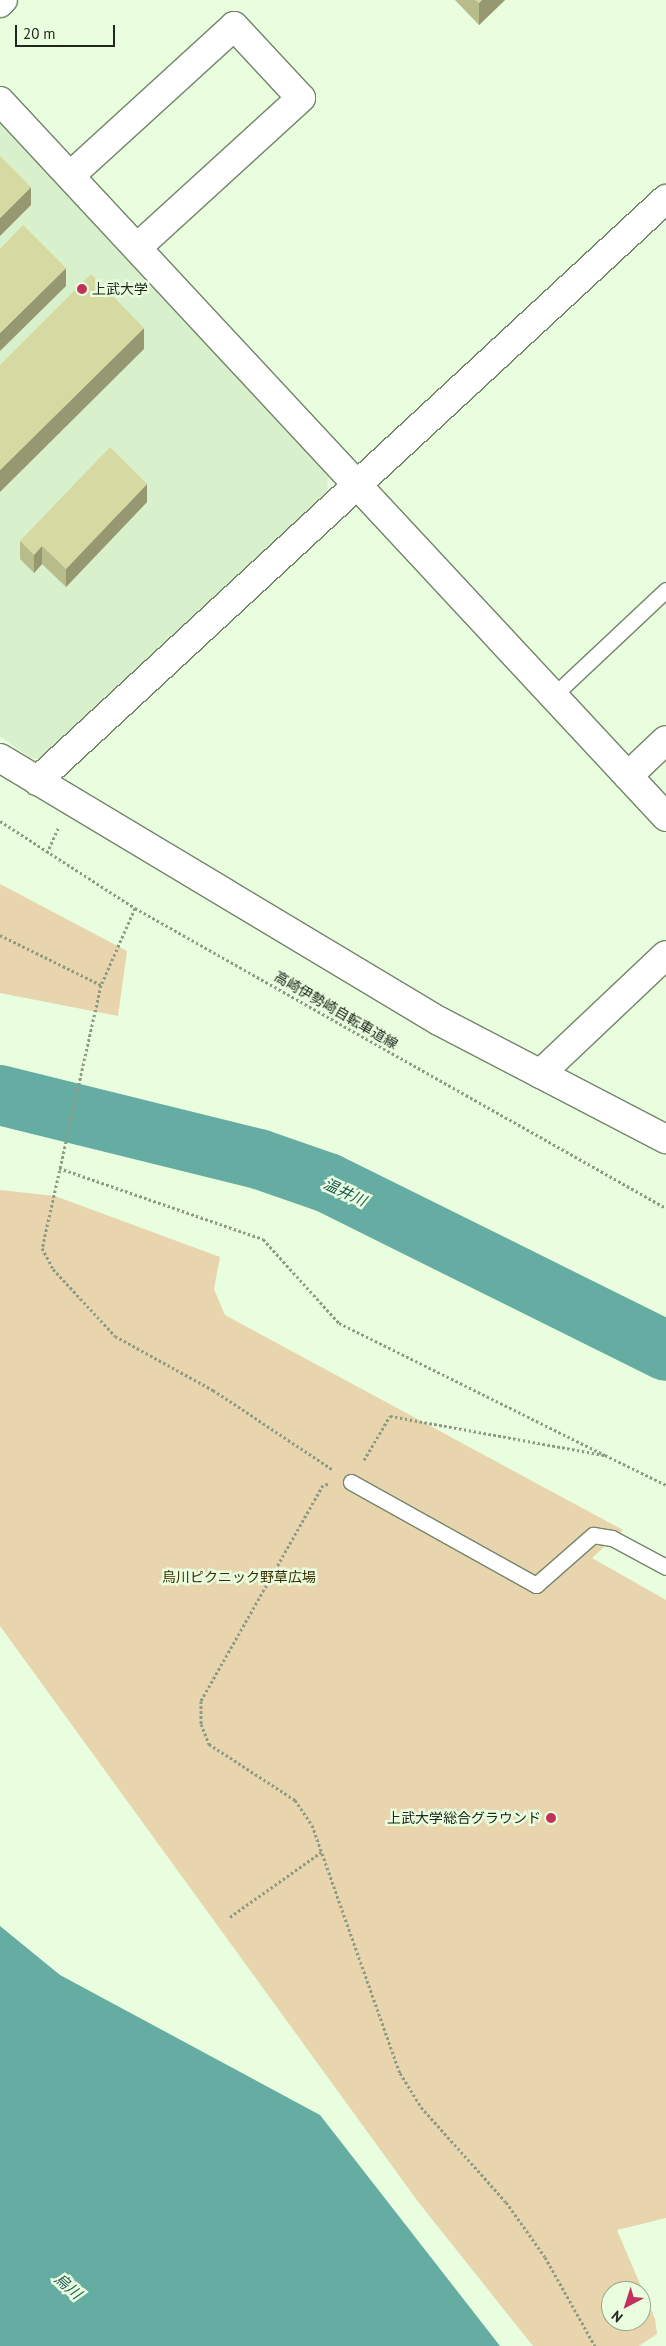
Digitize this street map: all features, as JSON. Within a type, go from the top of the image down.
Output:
[{"type":"street","points":[[0,3],[3,0]]},
{"type":"street","points":[[70,176],[234,26],[301,98],[137,248]]},
{"type":"street","points":[[0,101],[666,817]]},
{"type":"street","points":[[38,781],[356,484],[666,199]]},
{"type":"street","points":[[628,776],[666,740]]},
{"type":"street","points":[[0,758],[439,1021],[666,1140]]},
{"type":"street","points":[[540,1074],[666,955]]},
{"type":"lane","points":[[553,696],[666,590]]},
{"type":"lane","points":[[351,1482],[536,1585],[593,1536],[612,1538],[666,1567]]},
{"type":"path","name":"高崎伊勢崎自転車道線","points":[[0,821],[135,908],[666,1208]]},
{"type":"path","points":[[135,908],[101,985],[82,1079],[64,1140],[42,1248],[66,1283],[115,1336],[213,1390],[351,1482]]},
{"type":"path","points":[[0,935],[101,985]]},
{"type":"path","points":[[59,1168],[264,1239],[340,1322],[666,1485]]},
{"type":"path","points":[[351,1482],[390,1416],[605,1455]]},
{"type":"path","points":[[351,1482],[323,1484],[201,1701],[201,1724],[209,1744],[295,1800],[321,1852],[400,2073],[421,2107],[506,2202],[545,2257],[595,2346]]},
{"type":"path","points":[[230,1917],[321,1852]]},
{"type":"shaded area","name":"上武大学","points":[[0,112],[328,466],[327,497],[39,759],[30,758],[0,736]]},
{"type":"green space","points":[[0,884],[127,951],[118,1016],[0,993]]},
{"type":"green space","name":"烏川ピクニック野草広場","points":[[0,1190],[55,1196],[220,1257],[214,1289],[225,1315],[623,1530],[592,1558],[666,1600],[666,2218],[617,2230],[639,2281],[601,2281],[601,2331],[651,2331],[651,2310],[655,2319],[657,2334],[639,2346],[533,2346],[419,2203],[0,1626]]},
{"type":"water","name":"烏川","points":[[0,1926],[60,1975],[320,2115],[500,2346],[0,2346]]},
{"type":"building","points":[[0,156],[31,187],[0,218]]},
{"type":"building","points":[[23,225],[66,268],[0,333],[0,249]]},
{"type":"building","points":[[91,274],[144,328],[0,470],[0,365]]},
{"type":"building","points":[[110,447],[147,484],[66,569],[42,546],[34,555],[20,541]]},
{"type":"waterway","name":"温井川","points":[[0,1095],[259,1159],[328,1183],[666,1351]]},
{"type":"place","name":"上武大学","points":[[82,289]]},
{"type":"place","name":"上武大学総合グラウンド","points":[[551,1818]]}]
